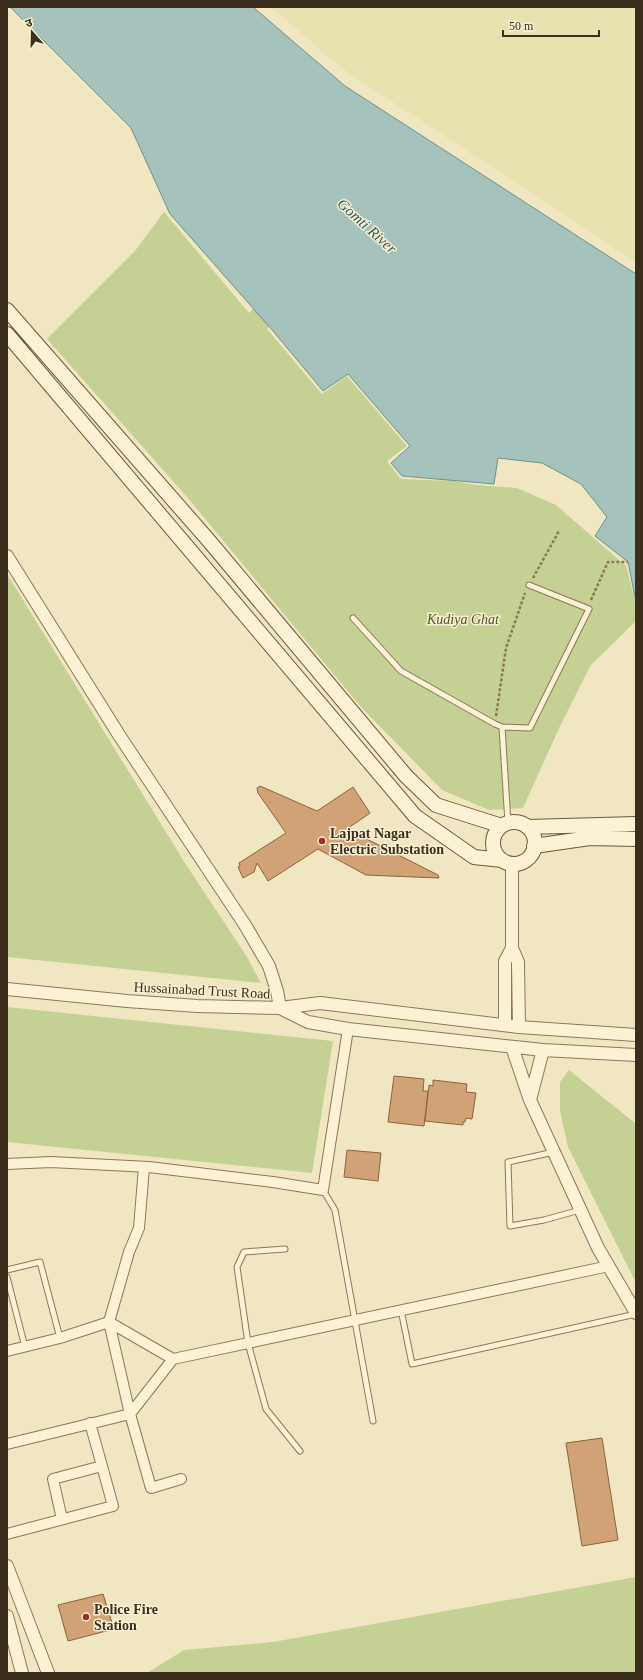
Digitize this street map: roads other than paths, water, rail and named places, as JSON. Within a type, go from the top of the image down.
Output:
[{"type":"main road","points":[[7,310],[210,542],[406,776],[436,805],[505,825],[522,824],[528,828],[532,833],[534,846],[532,853],[528,858],[522,862],[507,862],[474,857],[415,816],[7,334]]},
{"type":"main road","points":[[528,828],[636,824]]},
{"type":"main road","points":[[505,825],[494,837],[493,844],[494,850],[507,862]]},
{"type":"main road","points":[[534,846],[590,838],[636,839]]},
{"type":"street","points":[[7,556],[119,735],[245,924],[269,966],[277,990],[280,1008],[320,1003],[504,1025],[636,1036]]},
{"type":"street","points":[[507,862],[512,948],[518,962],[519,1026]]},
{"type":"street","points":[[504,1025],[505,961],[512,948]]},
{"type":"street","name":"Hussainabad Trust Road","points":[[7,989],[127,1001],[197,1006],[280,1008],[308,1022],[348,1029],[543,1050],[636,1055]]},
{"type":"street","points":[[7,1164],[51,1162],[144,1167],[273,1182],[323,1190],[348,1029]]},
{"type":"street","points":[[512,1047],[530,1100],[580,1210],[598,1248],[636,1314]]},
{"type":"street","points":[[530,1100],[543,1050]]},
{"type":"street","points":[[144,1167],[139,1228],[129,1252],[109,1322],[130,1414],[151,1488],[181,1479]]},
{"type":"street","points":[[7,1351],[60,1338],[109,1322],[173,1358],[608,1266]]},
{"type":"street","points":[[7,1444],[130,1414],[173,1358]]},
{"type":"street","points":[[7,1534],[113,1506],[90,1423]]},
{"type":"street","points":[[62,1519],[53,1479],[102,1466]]},
{"type":"street","points":[[7,1566],[48,1673]]},
{"type":"street","points":[[7,1616],[22,1673]]},
{"type":"lane","points":[[353,618],[401,671],[495,724],[530,728],[589,609],[529,585]]},
{"type":"lane","points":[[502,726],[505,825]]},
{"type":"lane","points":[[554,1152],[508,1162],[510,1226],[544,1220],[580,1210]]},
{"type":"lane","points":[[323,1190],[335,1210],[373,1421]]},
{"type":"lane","points":[[285,1249],[244,1252],[237,1267],[248,1343],[266,1409],[300,1451]]},
{"type":"lane","points":[[7,1270],[40,1262],[60,1338]]},
{"type":"lane","points":[[7,1277],[25,1347]]},
{"type":"lane","points":[[401,1310],[412,1364],[636,1314]]},
{"type":"water","name":"Gomti River","points":[[10,7],[253,7],[345,86],[636,274],[636,602],[628,562],[595,536],[607,517],[581,484],[542,463],[498,458],[494,484],[402,476],[391,463],[410,446],[348,374],[323,391],[273,331],[170,214],[131,128]]},
{"type":"place","name":"Lajpat Nagar Electric Substation","points":[[322,841]]},
{"type":"place","name":"Police Fire Station","points":[[86,1617]]},
{"type":"park label","name":"Kudiya Ghat","points":[[463,619]]}]
